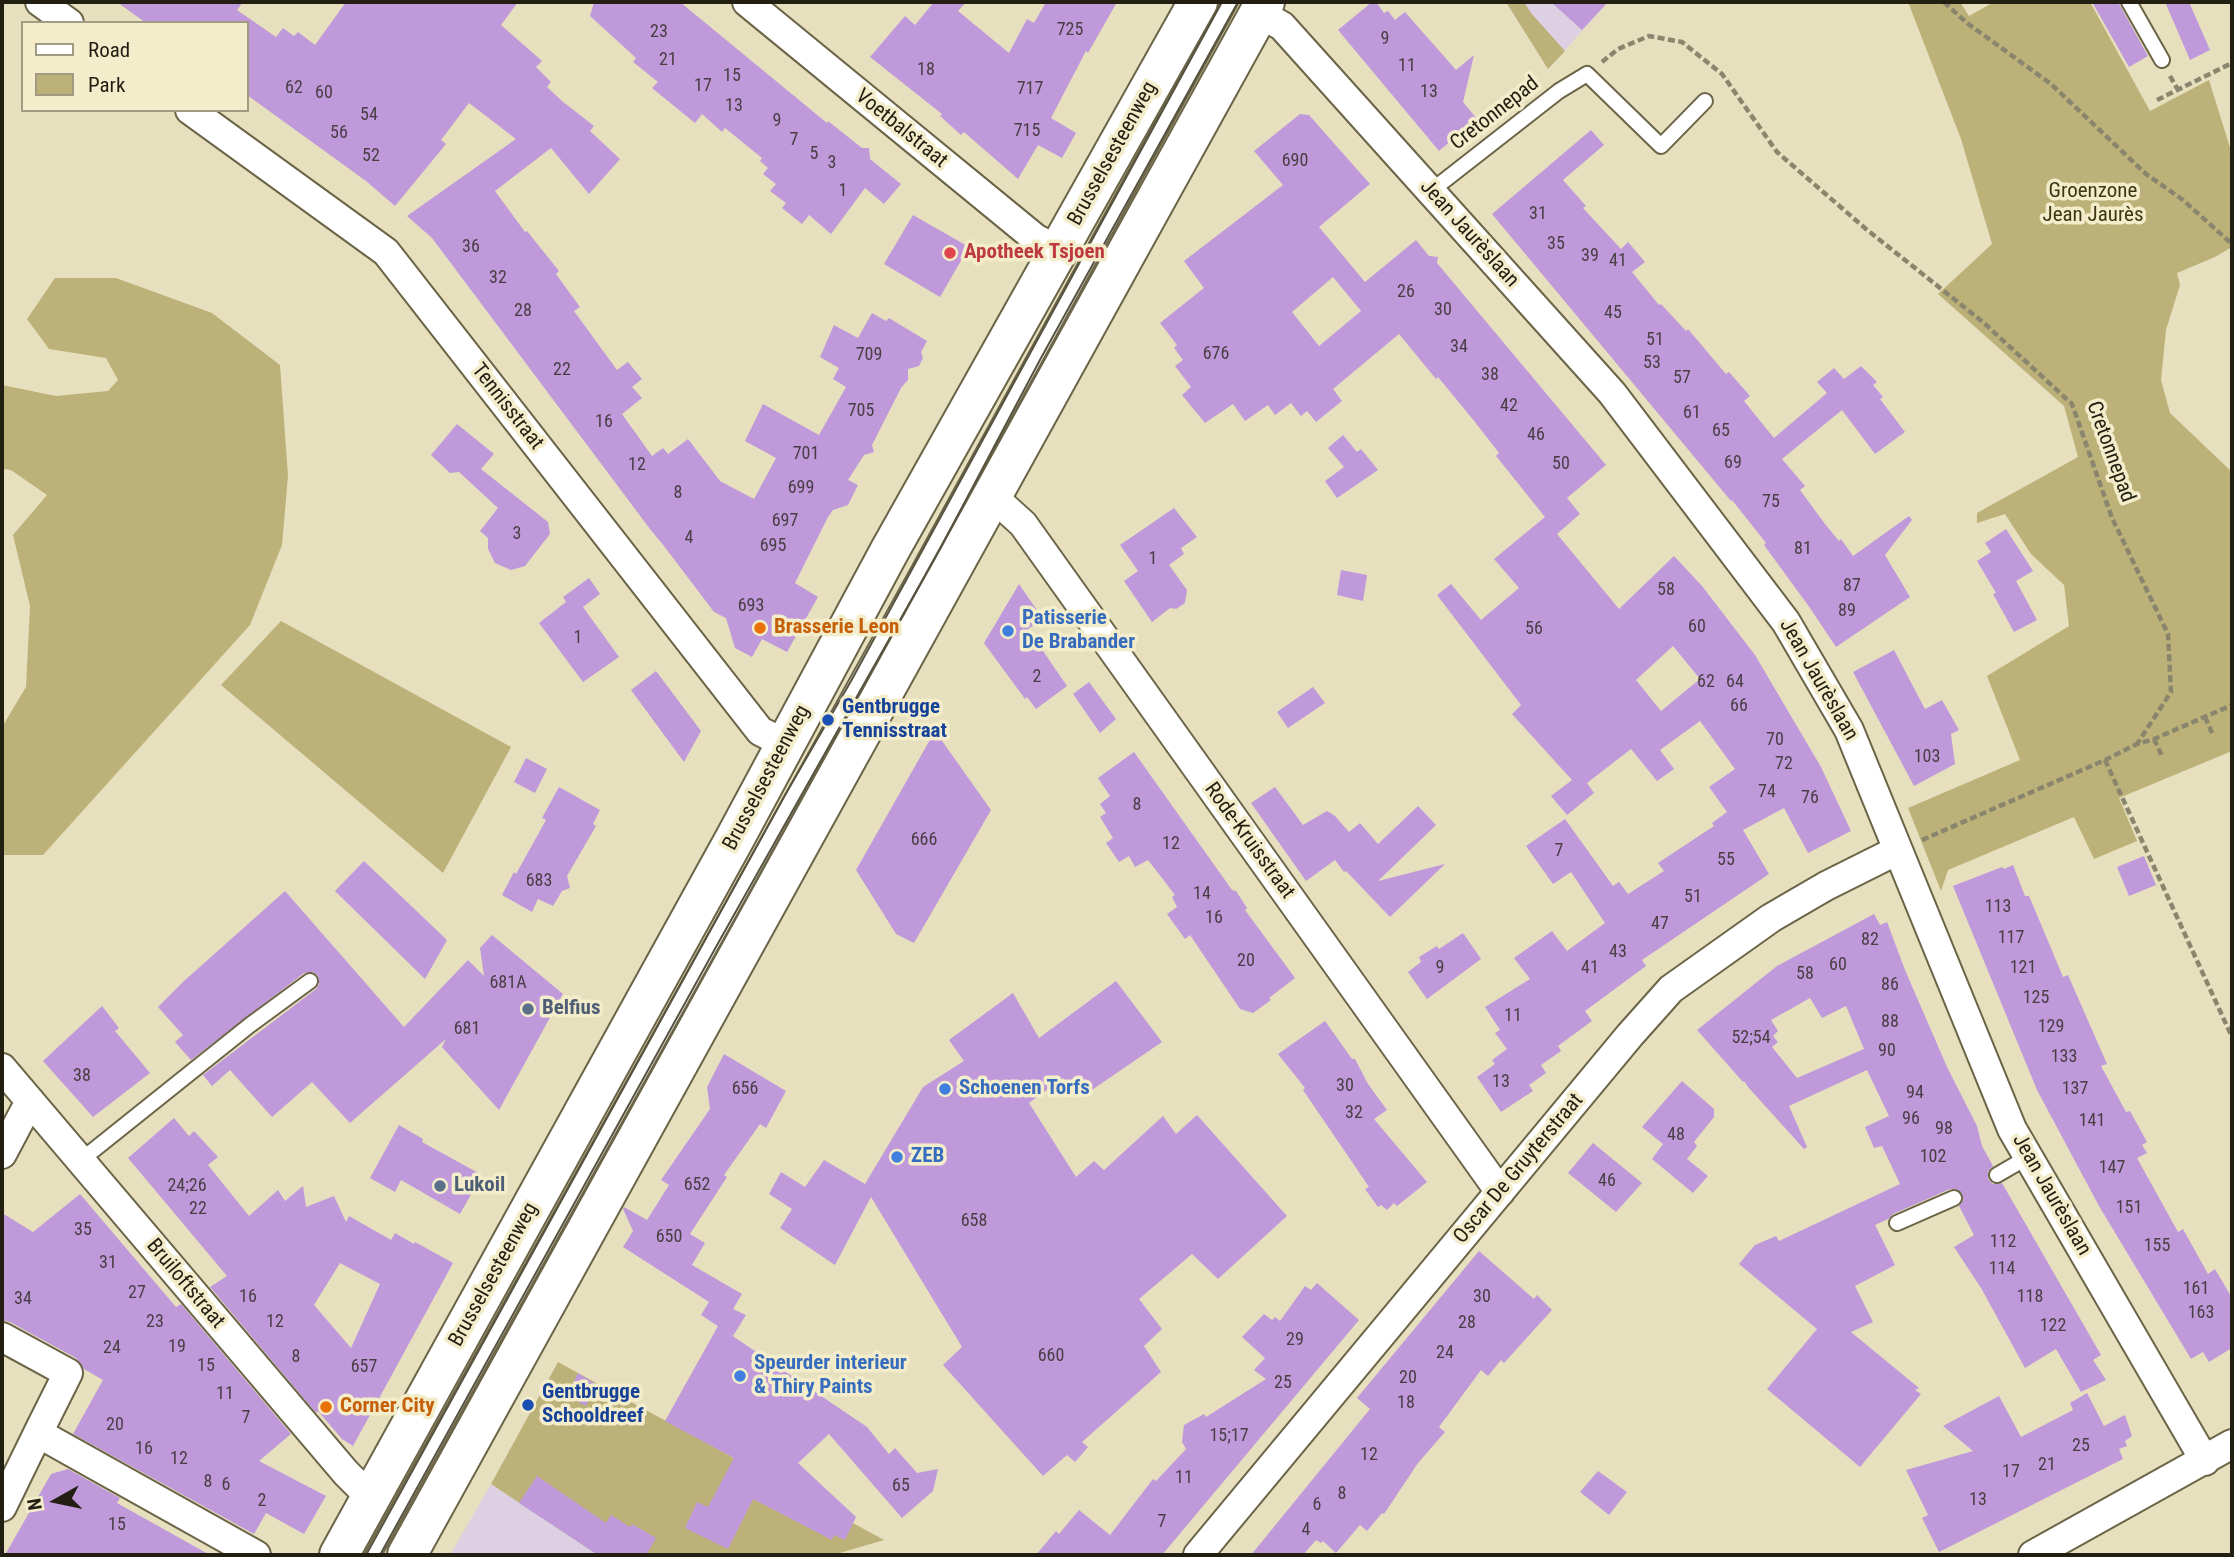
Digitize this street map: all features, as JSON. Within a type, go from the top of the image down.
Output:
[{"type":"main road","name":"Brusselsesteenweg","points":[[338,1555],[890,550],[1198,2]]},
{"type":"main road","points":[[407,1555],[992,496],[1251,6]]},
{"type":"street","points":[[40,2],[66,21]]},
{"type":"street","name":"Voetbalstraat","points":[[747,2],[1035,238],[1059,251]]},
{"type":"street","name":"Jean Jaurèslaan","points":[[1251,6],[1282,26],[1612,393],[1786,622],[1849,730],[2012,1129],[2205,1461]]},
{"type":"street","name":"Tennisstraat","points":[[193,112],[386,252],[760,731],[785,744]]},
{"type":"street","name":"Rode-Kruisstraat","points":[[992,496],[1023,524],[1500,1192]]},
{"type":"street","name":"Oscar De Gruyterstraat","points":[[1198,1555],[1671,989],[1771,918],[1826,886],[1898,850]]},
{"type":"street","name":"Bruiloftstraat","points":[[2,1068],[346,1473],[371,1498]]},
{"type":"street","points":[[2,1154],[30,1101]]},
{"type":"street","points":[[2,1337],[68,1373],[2,1507]]},
{"type":"street","points":[[38,1433],[256,1555]]},
{"type":"street","points":[[2033,1555],[2232,1444]]},
{"type":"lane","points":[[2129,2],[2162,60]]},
{"type":"lane","points":[[373,1555],[914,579],[1251,6]]},
{"type":"lane","points":[[1587,74],[1661,146],[1705,101]]},
{"type":"lane","name":"Cretonnepad","points":[[1430,191],[1559,91],[1587,74]]},
{"type":"lane","points":[[80,1161],[250,1025],[310,981]]},
{"type":"lane","points":[[1997,1175],[2028,1157]]},
{"type":"lane","points":[[1898,1223],[1954,1198]]},
{"type":"path","points":[[1944,2],[1967,23],[2051,84],[2146,174],[2183,200],[2232,244]]},
{"type":"path","name":"Cretonnepad","points":[[1587,74],[1618,49],[1649,36],[1682,42],[1722,74],[1777,152],[1866,229],[1984,323],[2072,404],[2112,518],[2168,634],[2171,692],[2137,744]]},
{"type":"path","points":[[2157,100],[2232,63]]},
{"type":"path","points":[[1898,850],[2232,705]]},
{"type":"path","points":[[2205,717],[2213,735]]},
{"type":"path","points":[[2154,739],[2162,756]]},
{"type":"path","points":[[2105,760],[2232,1037]]},
{"type":"shaded area","points":[[1506,2],[1608,2],[1548,69]]},
{"type":"shaded area","points":[[491,1484],[598,1555],[450,1555]]},
{"type":"green space","points":[[1506,2],[1524,2],[1565,51],[1548,69]]},
{"type":"green space","name":"Groenzone Jean Jaurès","points":[[1908,2],[1960,2],[1969,16],[1994,2],[2090,2],[2150,111],[2209,80],[2232,154],[2232,247],[2177,273],[2180,285],[2166,330],[2161,380],[2170,413],[2232,472],[2232,751],[2119,798],[2137,841],[2094,859],[2074,817],[1948,870],[1941,891],[1908,808],[2020,760],[1987,676],[2069,626],[2064,585],[2031,554],[2005,514],[1977,523],[1977,513],[2078,457],[2064,406],[1938,294],[1992,244],[1961,139]]},
{"type":"green space","points":[[55,278],[116,278],[212,313],[280,365],[288,476],[282,545],[250,625],[43,855],[2,855],[2,727],[26,687],[30,606],[13,535],[47,495],[11,470],[2,469],[2,385],[56,396],[108,391],[118,380],[106,358],[49,349],[27,319]]},
{"type":"green space","points":[[281,621],[511,747],[443,873],[221,685]]},
{"type":"green space","points":[[558,1362],[884,1540],[833,1555],[598,1555],[491,1484]]},
{"type":"building","points":[[117,2],[243,2],[237,10],[276,37],[283,28],[294,36],[298,32],[315,45],[346,2],[518,2],[501,25],[542,61],[536,67],[551,82],[547,87],[594,126],[590,131],[620,159],[589,194],[551,148],[495,191],[525,232],[527,231],[559,271],[556,274],[580,307],[574,311],[617,370],[628,362],[642,379],[632,387],[642,398],[622,414],[652,456],[663,448],[668,454],[688,439],[720,481],[754,499],[776,458],[745,441],[763,404],[819,435],[846,387],[833,379],[839,368],[820,357],[834,325],[858,338],[872,313],[886,321],[889,318],[927,341],[921,352],[923,358],[919,366],[908,369],[908,380],[901,388],[872,445],[874,452],[864,455],[848,480],[858,485],[848,505],[833,510],[828,517],[795,583],[818,597],[787,652],[762,639],[752,657],[735,648],[726,618],[714,612],[432,238],[407,216],[516,139],[469,103],[441,140],[446,144],[395,206],[366,181],[248,96],[248,21],[143,21]]},
{"type":"building","points":[[594,2],[680,2],[827,123],[828,121],[862,148],[869,148],[870,159],[901,184],[884,204],[865,188],[831,234],[809,215],[802,224],[782,208],[786,203],[770,191],[776,184],[763,174],[768,168],[760,161],[762,158],[725,128],[722,132],[702,114],[695,123],[652,88],[658,82],[633,62],[636,58],[590,16]]},
{"type":"building","points":[[934,2],[966,2],[958,11],[1009,53],[1027,19],[1034,23],[1046,2],[1117,2],[1088,53],[1086,51],[1051,118],[1076,133],[1062,158],[1038,145],[1018,179],[964,132],[961,135],[940,116],[942,114],[870,57],[905,16],[915,25]]},
{"type":"building","points":[[1372,2],[1376,2],[1384,13],[1388,11],[1395,20],[1405,12],[1456,70],[1474,55],[1463,102],[1477,119],[1439,151],[1338,30]]},
{"type":"building","points":[[1551,2],[1608,2],[1582,30]]},
{"type":"building","points":[[2092,2],[2118,2],[2148,56],[2129,67]]},
{"type":"building","points":[[2165,2],[2189,2],[2210,50],[2190,60]]},
{"type":"building","points":[[1300,114],[1309,115],[1370,184],[1319,227],[1365,282],[1416,240],[1429,256],[1438,257],[1437,263],[1606,465],[1567,498],[1580,514],[1557,534],[1619,609],[1674,556],[1702,586],[1755,655],[1821,767],[1851,831],[1808,853],[1784,808],[1743,830],[1769,874],[1642,960],[1646,966],[1585,1011],[1592,1021],[1558,1046],[1561,1051],[1541,1065],[1546,1073],[1529,1085],[1533,1091],[1501,1112],[1477,1077],[1495,1064],[1492,1060],[1507,1049],[1495,1033],[1500,1030],[1485,1007],[1530,979],[1514,958],[1552,931],[1567,951],[1605,923],[1571,872],[1553,884],[1526,846],[1565,819],[1613,886],[1619,882],[1628,894],[1664,871],[1658,863],[1714,826],[1712,823],[1727,812],[1709,787],[1735,769],[1700,721],[1660,750],[1674,769],[1657,781],[1631,749],[1587,783],[1594,793],[1567,815],[1551,796],[1572,780],[1512,714],[1521,705],[1437,595],[1451,584],[1481,620],[1519,588],[1494,559],[1545,517],[1496,456],[1499,453],[1475,422],[1399,334],[1333,389],[1342,401],[1316,422],[1307,411],[1301,416],[1291,403],[1275,415],[1268,405],[1245,421],[1233,404],[1205,423],[1182,395],[1191,387],[1175,366],[1183,360],[1174,348],[1177,345],[1160,323],[1204,288],[1184,261],[1283,185],[1254,151]],"holes":[[[1333,277],[1361,311],[1319,346],[1292,312]],[[1673,646],[1700,679],[1661,711],[1636,680]]]},
{"type":"building","points":[[1591,130],[1604,145],[1563,180],[1586,206],[1583,208],[1621,249],[1628,242],[1645,262],[1632,272],[1659,305],[1661,304],[1686,331],[1688,329],[1726,374],[1729,372],[1750,396],[1744,401],[1774,438],[1827,393],[1817,382],[1834,368],[1844,379],[1861,366],[1877,382],[1873,385],[1883,397],[1880,399],[1905,432],[1875,454],[1842,410],[1782,459],[1805,486],[1800,490],[1853,556],[1909,516],[1912,520],[1885,555],[1910,597],[1836,647],[1764,545],[1766,543],[1732,500],[1492,214]]},
{"type":"building","points":[[913,215],[969,247],[940,297],[884,264]]},
{"type":"building","points":[[457,424],[494,454],[481,469],[548,522],[550,534],[525,566],[511,570],[495,563],[488,549],[488,538],[480,531],[498,508],[459,472],[450,473],[431,455]]},
{"type":"building","points":[[1343,435],[1357,452],[1361,449],[1378,470],[1337,498],[1325,481],[1344,467],[1328,448]]},
{"type":"building","points":[[1174,508],[1197,537],[1181,548],[1184,554],[1169,565],[1187,590],[1185,603],[1176,609],[1170,608],[1152,622],[1124,581],[1138,571],[1120,545]]},
{"type":"building","points":[[2006,529],[2033,571],[2016,581],[2037,620],[2014,632],[1977,561],[1991,552],[1985,543]]},
{"type":"building","points":[[1341,570],[1367,575],[1363,601],[1337,595]]},
{"type":"building","points":[[589,578],[600,594],[583,607],[619,657],[583,682],[539,623],[566,602],[563,597]]},
{"type":"building","points":[[1019,584],[1043,619],[1028,629],[1067,686],[1036,709],[1027,697],[1025,699],[984,643]]},
{"type":"building","points":[[1894,650],[1925,709],[1942,700],[1959,730],[1951,734],[1955,764],[1914,786],[1853,672]]},
{"type":"building","points":[[656,671],[701,731],[684,762],[631,690]]},
{"type":"building","points":[[1089,682],[1116,719],[1100,733],[1073,694]]},
{"type":"building","points":[[1313,687],[1325,703],[1288,728],[1277,712]]},
{"type":"building","points":[[935,731],[991,810],[914,943],[896,934],[856,870]]},
{"type":"building","points":[[1134,752],[1232,890],[1236,891],[1247,908],[1245,910],[1295,978],[1253,1013],[1240,1009],[1190,935],[1185,939],[1167,914],[1177,907],[1172,897],[1175,895],[1148,860],[1135,867],[1129,856],[1119,862],[1106,843],[1113,838],[1100,817],[1106,813],[1100,804],[1110,796],[1098,778]]},
{"type":"building","points":[[526,758],[547,769],[535,793],[514,782]]},
{"type":"building","points":[[559,787],[600,810],[593,824],[596,826],[567,876],[570,888],[562,891],[553,906],[538,899],[532,912],[502,895],[546,820],[542,818]]},
{"type":"building","points":[[1275,787],[1303,825],[1327,811],[1349,832],[1360,823],[1378,844],[1418,806],[1436,825],[1378,881],[1445,864],[1390,917],[1335,860],[1306,881],[1251,803]]},
{"type":"building","points":[[2144,856],[2156,885],[2129,896],[2117,867]]},
{"type":"building","points":[[364,861],[447,940],[425,979],[335,891]]},
{"type":"building","points":[[2013,865],[2063,977],[2068,975],[2107,1064],[2101,1066],[2126,1112],[2130,1111],[2147,1142],[2142,1145],[2147,1153],[2137,1158],[2178,1232],[2183,1229],[2208,1274],[2215,1269],[2232,1298],[2232,1348],[2209,1362],[2203,1352],[2191,1359],[2099,1206],[2037,1090],[1953,886]]},
{"type":"building","points":[[285,891],[404,1027],[468,960],[484,976],[480,948],[492,935],[563,994],[499,1110],[442,1047],[446,1039],[350,1123],[312,1082],[272,1117],[230,1070],[212,1086],[203,1075],[316,989],[319,984],[318,976],[313,972],[304,973],[191,1060],[175,1042],[183,1035],[158,1007]]},
{"type":"building","points":[[1874,914],[1880,925],[1887,922],[1947,1067],[1977,1126],[1982,1146],[1993,1166],[1988,1171],[1988,1179],[1993,1184],[2002,1183],[2101,1355],[2093,1360],[2106,1380],[2081,1392],[2056,1349],[2025,1368],[1981,1288],[1954,1247],[1974,1235],[1959,1206],[1963,1200],[1962,1194],[1956,1189],[1950,1189],[1893,1214],[1875,1225],[1895,1265],[1855,1286],[1873,1322],[1851,1332],[1919,1388],[1915,1390],[1921,1394],[1860,1467],[1767,1389],[1817,1329],[1739,1264],[1755,1245],[1776,1236],[1779,1241],[1900,1184],[1882,1146],[1874,1148],[1865,1127],[1889,1116],[1867,1070],[1789,1106],[1807,1147],[1804,1149],[1697,1030],[1777,966]],"holes":[[[1810,998],[1822,1018],[1846,1006],[1864,1049],[1797,1078],[1772,1047],[1778,1042],[1773,1036],[1778,1031],[1771,1020]]]},
{"type":"building","points":[[1463,933],[1481,959],[1427,999],[1408,972],[1421,962],[1419,957],[1437,946],[1439,949]]},
{"type":"building","points":[[1116,981],[1162,1042],[1083,1096],[1063,1078],[1029,1103],[1076,1177],[1094,1161],[1104,1170],[1163,1116],[1176,1134],[1197,1115],[1287,1216],[1218,1279],[1192,1254],[1139,1299],[1162,1329],[1144,1346],[1161,1372],[1082,1442],[1088,1447],[1075,1462],[1067,1455],[1043,1476],[943,1365],[962,1347],[871,1197],[835,1265],[780,1228],[792,1209],[769,1194],[781,1172],[805,1187],[824,1160],[865,1184],[923,1087],[964,1061],[949,1040],[1013,993],[1039,1038]]},
{"type":"building","points":[[102,1006],[119,1028],[115,1031],[150,1073],[93,1117],[43,1061]]},
{"type":"building","points":[[1325,1021],[1352,1059],[1355,1059],[1368,1084],[1387,1110],[1374,1119],[1427,1182],[1397,1206],[1394,1203],[1387,1210],[1381,1205],[1378,1207],[1365,1189],[1369,1187],[1303,1090],[1305,1088],[1278,1054]]},
{"type":"building","points":[[724,1054],[786,1091],[766,1128],[760,1124],[724,1175],[727,1177],[690,1234],[705,1243],[692,1265],[742,1294],[733,1309],[746,1315],[733,1336],[701,1315],[709,1302],[623,1247],[633,1231],[624,1207],[647,1220],[669,1185],[661,1180],[710,1109],[707,1087]]},
{"type":"building","points":[[1682,1081],[1714,1109],[1714,1117],[1694,1142],[1697,1146],[1687,1159],[1708,1176],[1693,1193],[1652,1159],[1663,1144],[1642,1127]]},
{"type":"building","points":[[174,1118],[189,1136],[194,1131],[218,1157],[208,1165],[249,1216],[278,1190],[285,1201],[303,1186],[306,1207],[334,1196],[346,1222],[349,1216],[391,1240],[395,1233],[453,1263],[353,1446],[342,1439],[318,1411],[316,1413],[210,1287],[227,1276],[128,1158]],"holes":[[[340,1263],[380,1284],[351,1348],[314,1305]]]},
{"type":"building","points":[[399,1125],[423,1139],[422,1142],[482,1175],[460,1214],[401,1180],[395,1192],[370,1178]]},
{"type":"building","points":[[1593,1143],[1642,1183],[1616,1212],[1568,1173]]},
{"type":"building","points":[[80,1194],[176,1307],[181,1304],[291,1434],[259,1461],[326,1496],[304,1534],[266,1513],[254,1534],[73,1434],[103,1380],[84,1369],[76,1358],[2,1320],[2,1213],[33,1232]]},
{"type":"building","points":[[1479,1251],[1534,1299],[1537,1295],[1552,1310],[1504,1363],[1501,1360],[1488,1376],[1481,1370],[1439,1427],[1445,1432],[1418,1463],[1384,1514],[1382,1513],[1367,1531],[1360,1525],[1336,1553],[1323,1541],[1321,1543],[1316,1540],[1303,1555],[1251,1555],[1370,1409],[1357,1398]]},
{"type":"building","points":[[1317,1283],[1359,1320],[1162,1555],[1036,1555],[1056,1531],[1059,1534],[1079,1510],[1110,1535],[1153,1479],[1156,1481],[1186,1449],[1182,1442],[1184,1425],[1204,1414],[1206,1417],[1266,1379],[1254,1370],[1265,1358],[1242,1337],[1264,1314],[1272,1320],[1275,1317],[1280,1321],[1305,1286],[1311,1290]]},
{"type":"building","points":[[718,1326],[867,1427],[889,1454],[895,1448],[917,1473],[938,1469],[933,1491],[902,1518],[829,1434],[798,1463],[856,1517],[845,1540],[834,1535],[832,1540],[753,1499],[728,1549],[685,1528],[697,1502],[708,1507],[734,1458],[665,1421]]},
{"type":"building","points":[[578,1373],[597,1385],[586,1406],[567,1396]]},
{"type":"building","points":[[2087,1393],[2104,1426],[2125,1415],[2132,1436],[2125,1441],[2127,1446],[2119,1449],[2123,1459],[1939,1552],[1922,1518],[1928,1515],[1906,1470],[1973,1451],[1943,1426],[1999,1396],[2021,1437],[2073,1410],[2070,1403]]},
{"type":"building","points":[[68,1469],[120,1498],[117,1503],[210,1555],[5,1555],[51,1474]]},
{"type":"building","points":[[1598,1471],[1627,1492],[1609,1515],[1580,1492]]},
{"type":"building","points":[[537,1476],[606,1523],[611,1515],[656,1538],[646,1555],[598,1555],[519,1503]]},
{"type":"tram line","points":[[366,1555],[785,795],[851,681],[1222,2]]},
{"type":"tram line","points":[[380,1555],[721,938],[940,549],[1041,358],[1238,2]]},
{"type":"place","name":"Apotheek Tsjoen","points":[[950,253]]},
{"type":"place","name":"Brasserie Leon","points":[[760,628]]},
{"type":"place","name":"Patisserie De Brabander","points":[[1008,631]]},
{"type":"place","name":"Gentbrugge Tennisstraat","points":[[828,720]]},
{"type":"place","name":"Belfius","points":[[528,1009]]},
{"type":"place","name":"Schoenen Torfs","points":[[945,1089]]},
{"type":"place","name":"ZEB","points":[[897,1157]]},
{"type":"place","name":"Lukoil","points":[[440,1186]]},
{"type":"place","name":"Speurder interieur & Thiry Paints","points":[[740,1376]]},
{"type":"place","name":"Gentbrugge Schooldreef","points":[[528,1405]]},
{"type":"place","name":"Corner City","points":[[326,1407]]}]
